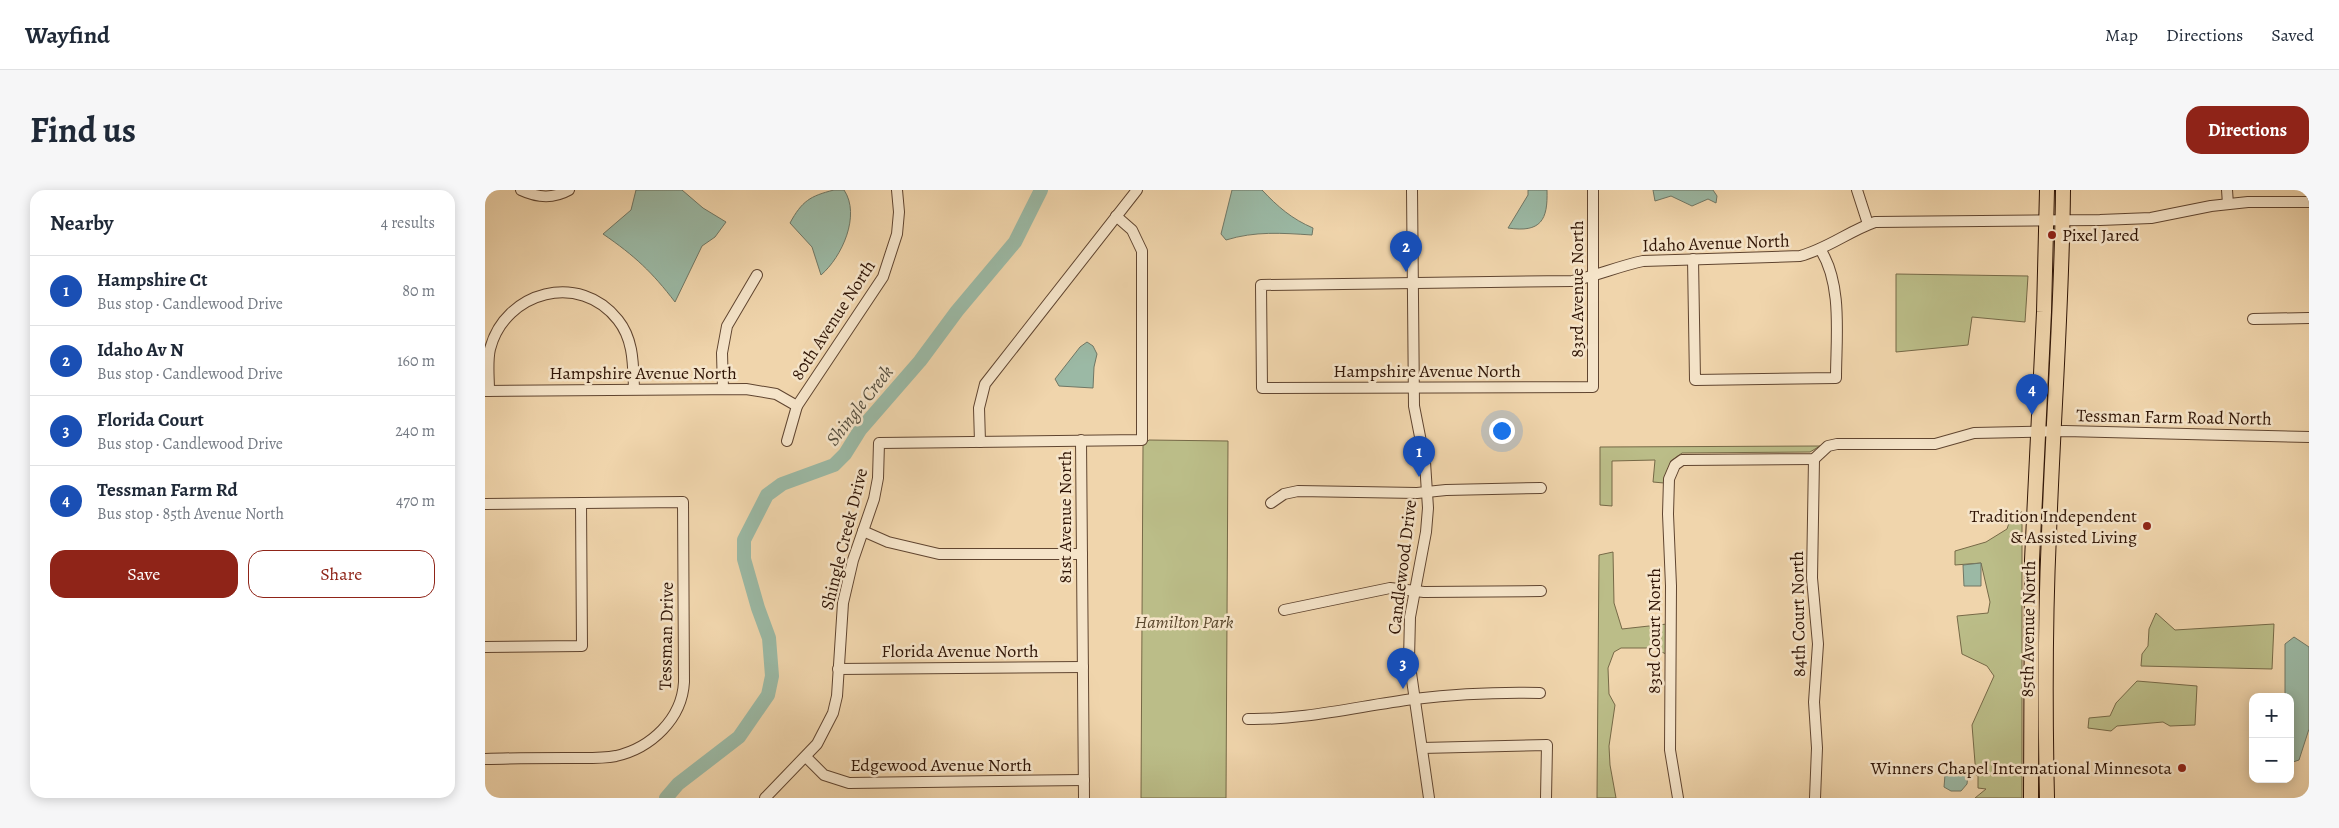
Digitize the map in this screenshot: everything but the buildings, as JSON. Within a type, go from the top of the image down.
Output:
[{"type":"main road","name":"85th Avenue North","points":[[2031,798],[2030,664],[2032,560],[2039,432],[2047,190]]},
{"type":"main road","name":"85th Avenue North","points":[[2047,798],[2046,664],[2049,534],[2055,431],[2063,190]]},
{"type":"main road","points":[[2030,664],[2046,664]]},
{"type":"street","points":[[521,190],[538,197],[551,197],[569,190]]},
{"type":"street","name":"80th Avenue North","points":[[787,441],[797,406],[883,277],[897,234],[900,190]]},
{"type":"street","points":[[1081,440],[980,442],[979,408],[985,384],[1137,190]]},
{"type":"street","name":"Candlewood Drive","points":[[1412,190],[1415,420],[1425,462],[1428,491],[1426,532],[1415,591],[1409,639],[1414,700],[1429,798]]},
{"type":"street","name":"83rd Avenue North","points":[[1593,190],[1593,387]]},
{"type":"street","points":[[1857,190],[1869,224]]},
{"type":"street","points":[[2227,190],[2228,204]]},
{"type":"street","name":"Idaho Avenue North","points":[[1262,388],[1261,285],[1563,282],[1643,261],[1789,258],[1820,249],[1869,224],[1886,221],[2151,218],[2228,204],[2309,202]]},
{"type":"street","name":"81st Avenue North","points":[[1084,798],[1081,440],[1142,440],[1143,251],[1132,230],[1116,216]]},
{"type":"street","points":[[1693,259],[1695,380],[1836,378],[1835,290],[1828,262],[1820,249]]},
{"type":"street","points":[[723,389],[722,353],[727,326],[757,275]]},
{"type":"street","points":[[487,391],[489,350],[501,323],[511,311],[523,302],[552,292],[582,295],[596,301],[619,321],[631,348],[634,389]]},
{"type":"street","points":[[2253,319],[2309,318]]},
{"type":"street","name":"Hampshire Avenue North","points":[[1262,388],[1593,387]]},
{"type":"street","name":"Hampshire Avenue North","points":[[487,391],[761,390],[790,400],[797,406]]},
{"type":"street","name":"Tessman Farm Road North","points":[[1814,459],[1828,446],[1837,444],[1935,444],[1974,433],[2055,431],[2309,437]]},
{"type":"street","name":"Shingle Creek Drive","points":[[765,798],[817,744],[833,713],[837,696],[840,630],[847,582],[874,499],[878,478],[879,443],[980,442]]},
{"type":"street","name":"83rd Court North","points":[[1678,798],[1670,750],[1671,586],[1668,514],[1669,479],[1675,464],[1690,458],[1814,459]]},
{"type":"street","name":"84th Court North","points":[[1814,459],[1812,578],[1818,644],[1814,708],[1817,748],[1815,798]]},
{"type":"street","points":[[1271,503],[1285,494],[1298,491],[1428,491],[1541,488]]},
{"type":"street","name":"Tessman Drive","points":[[485,758],[600,758],[616,756],[632,751],[659,733],[680,706],[684,682],[683,502],[581,503]]},
{"type":"street","points":[[485,504],[581,503],[582,646],[485,647]]},
{"type":"street","points":[[863,531],[888,542],[939,554],[1082,554]]},
{"type":"street","points":[[1284,610],[1390,588],[1415,591],[1541,591]]},
{"type":"street","name":"Florida Avenue North","points":[[838,668],[1083,667]]},
{"type":"street","points":[[1249,719],[1290,719],[1414,700],[1495,692],[1540,693]]},
{"type":"street","points":[[1422,748],[1547,745],[1546,798]]},
{"type":"street","name":"Edgewood Avenue North","points":[[806,757],[824,775],[849,783],[1084,780]]},
{"type":"green space","points":[[1896,274],[2028,276],[2025,322],[1972,317],[1968,345],[1896,352]]},
{"type":"green space","name":"Hamilton Park","points":[[1149,440],[1228,441],[1226,798],[1141,798],[1143,445]]},
{"type":"green space","points":[[1820,446],[1810,452],[1682,453],[1671,461],[1664,483],[1653,482],[1655,460],[1612,461],[1612,506],[1600,505],[1600,447]]},
{"type":"green space","points":[[2022,512],[2022,798],[1975,798],[1986,789],[1978,788],[1972,725],[1994,676],[1987,666],[1962,654],[1957,616],[1988,613],[1990,602],[1981,563],[1955,565],[1955,551],[1986,542],[2007,529],[2012,514]]},
{"type":"green space","points":[[1613,552],[1614,603],[1622,629],[1667,624],[1666,654],[1653,648],[1621,648],[1614,652],[1608,668],[1609,694],[1615,705],[1609,746],[1610,765],[1616,798],[1597,798],[1599,555]]},
{"type":"green space","points":[[2156,613],[2175,630],[2274,624],[2272,669],[2141,666],[2142,654],[2148,646],[2149,629]]},
{"type":"green space","points":[[2137,681],[2197,686],[2195,725],[2170,726],[2163,722],[2117,726],[2111,731],[2088,728],[2089,718],[2110,716],[2116,703]]},
{"type":"shaded area","points":[[636,190],[682,190],[703,208],[726,222],[715,237],[702,246],[675,302],[642,265],[603,234],[631,210]]},
{"type":"shaded area","points":[[834,190],[844,190],[849,200],[851,211],[850,223],[847,235],[836,258],[821,275],[812,247],[790,223],[807,200]]},
{"type":"shaded area","points":[[1232,190],[1262,190],[1298,221],[1313,228],[1312,235],[1258,234],[1226,240],[1221,234]]},
{"type":"shaded area","points":[[1528,190],[1547,190],[1544,217],[1535,226],[1519,229],[1508,228],[1528,195]]},
{"type":"shaded area","points":[[1653,190],[1713,190],[1717,196],[1716,203],[1708,199],[1692,206],[1671,196],[1655,201]]},
{"type":"shaded area","points":[[1087,342],[1093,346],[1097,354],[1093,388],[1059,386],[1055,379],[1080,347]]},
{"type":"shaded area","points":[[1981,563],[1981,586],[1964,586],[1963,565]]},
{"type":"shaded area","points":[[2294,637],[2309,647],[2309,729],[2299,760],[2294,762],[2294,693],[2285,693],[2285,644]]},
{"type":"shaded area","points":[[1953,768],[1962,768],[1968,774],[1967,784],[1961,791],[1951,791],[1944,787],[1945,775]]},
{"type":"waterway","name":"Shingle Creek","points":[[666,798],[678,784],[739,737],[768,695],[772,676],[769,638],[744,559],[744,540],[767,495],[782,484],[834,465],[845,454],[860,430],[920,361],[957,311],[1015,242],[1041,190]]},
{"type":"place","name":"Pixel Jared","points":[[2052,235]]},
{"type":"place","name":"Idaho Av N","points":[[1406,272]]},
{"type":"place","name":"Tessman Farm Rd","points":[[2032,415]]},
{"type":"place","name":"Hampshire Ct","points":[[1419,477]]},
{"type":"place","name":"Tradition Independent & Assisted Living","points":[[2147,526]]},
{"type":"place","name":"Florida Court","points":[[1403,689]]},
{"type":"place","name":"Winners Chapel International Minnesota","points":[[2182,768]]}]
